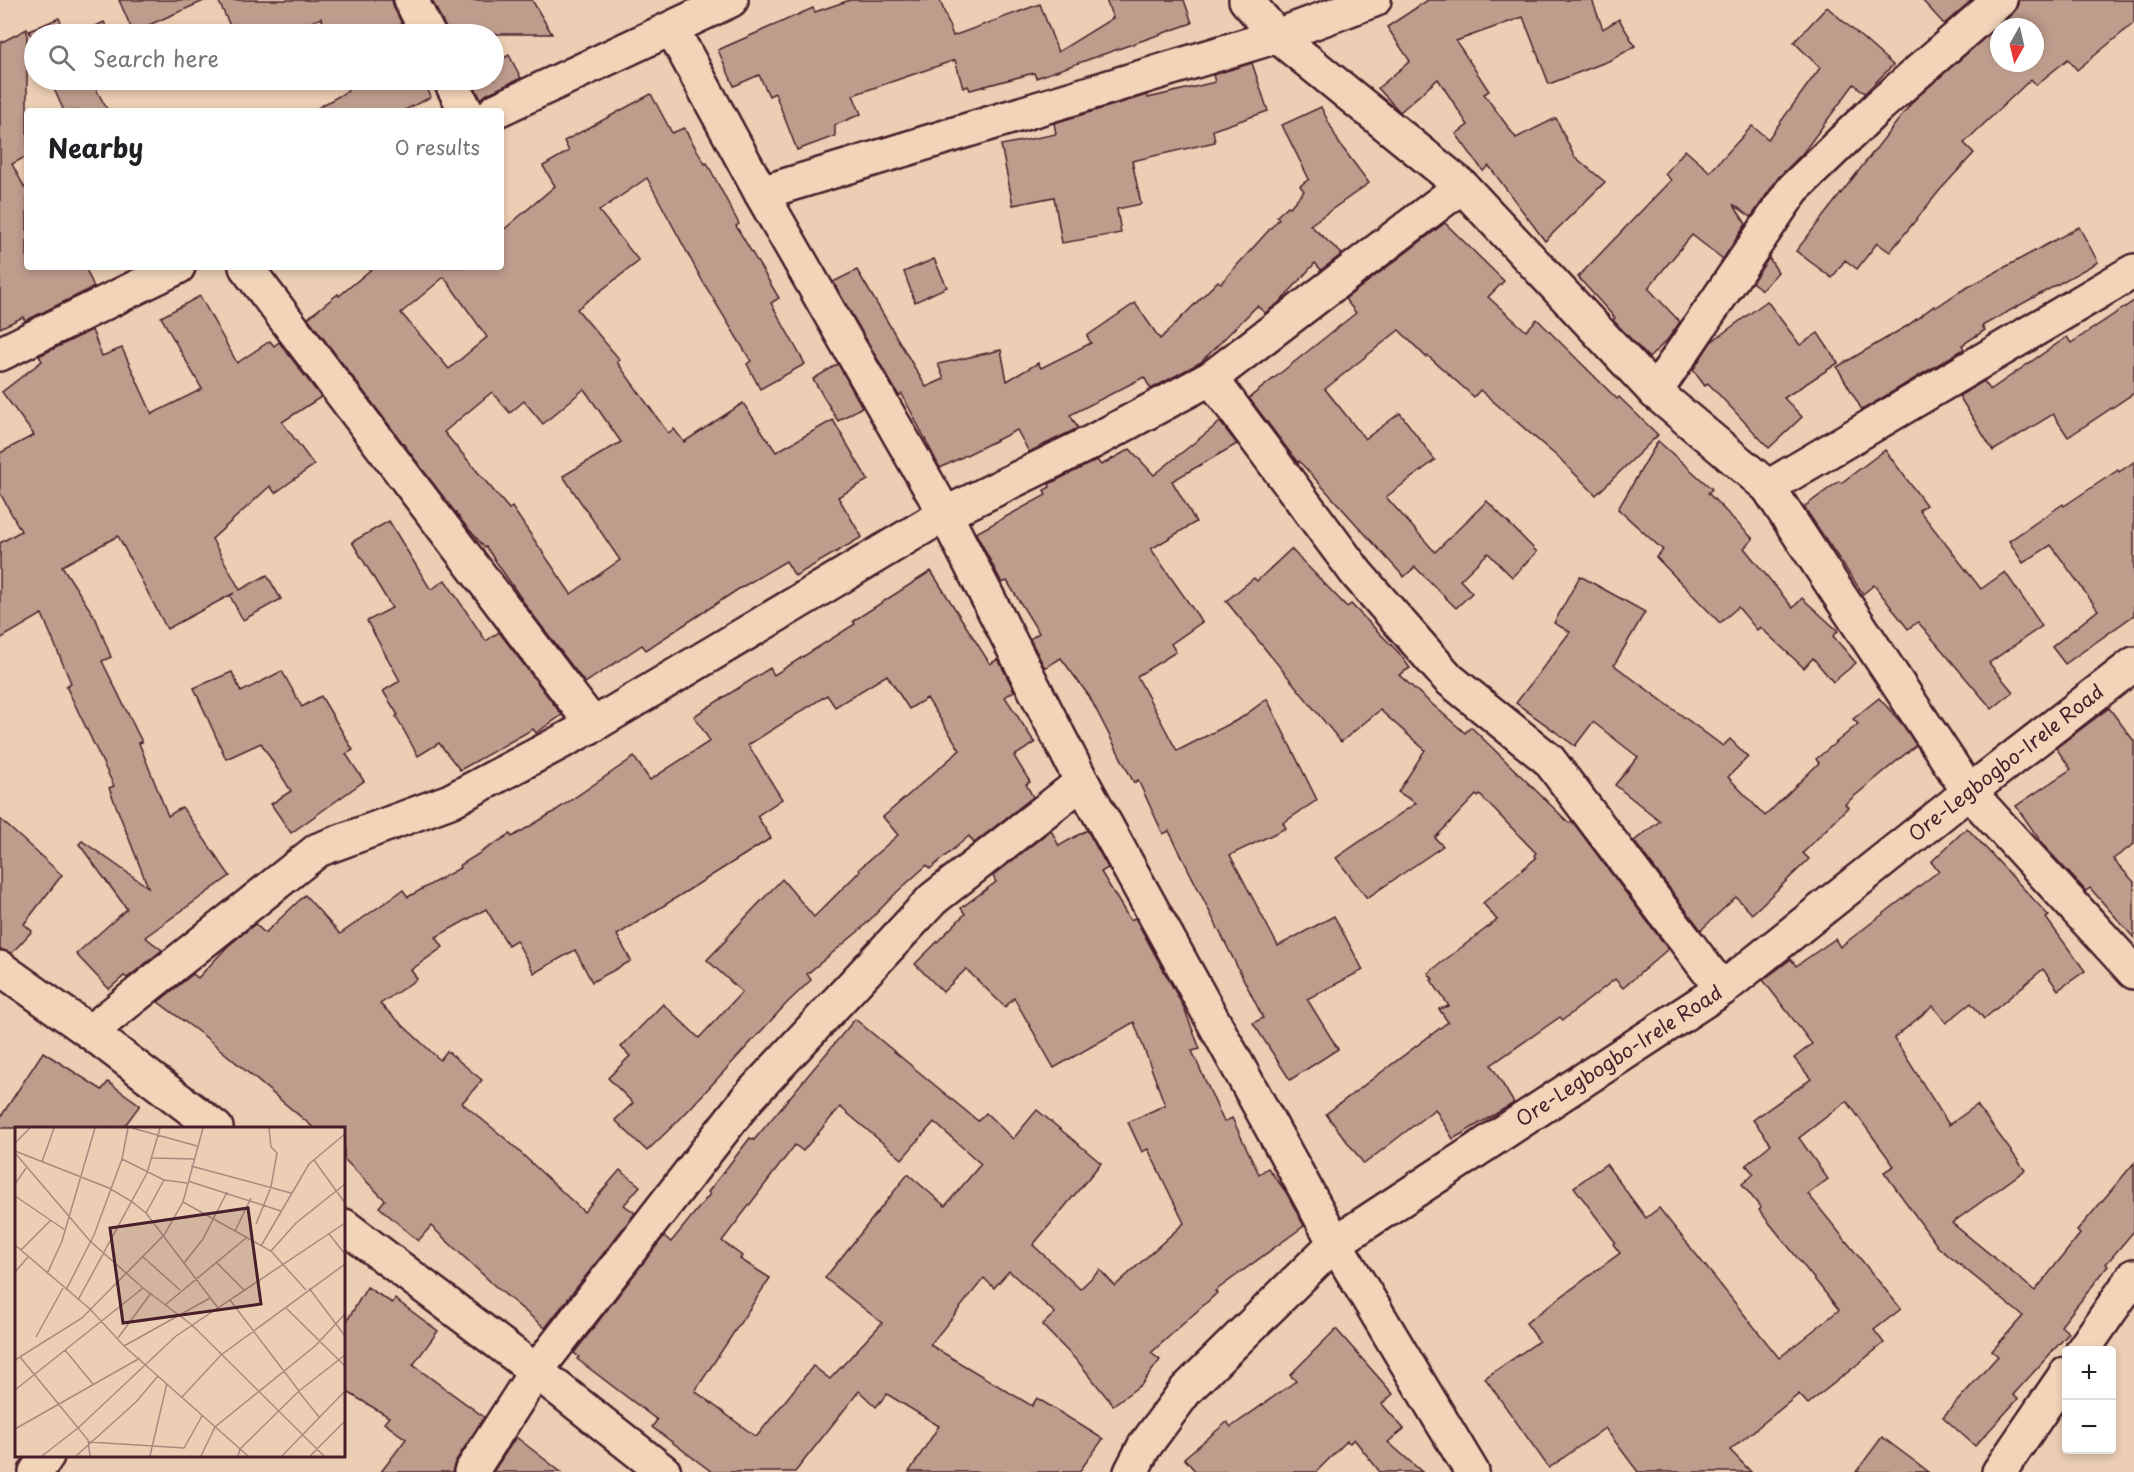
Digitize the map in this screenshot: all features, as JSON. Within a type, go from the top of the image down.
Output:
[{"type":"street","points":[[411,0],[423,24]]},
{"type":"street","points":[[501,108],[731,0]]},
{"type":"street","points":[[1246,0],[1277,36],[1462,186],[1655,392],[1768,487],[1969,792],[2134,972]]},
{"type":"street","points":[[761,193],[1277,36],[1374,0]]},
{"type":"street","points":[[1655,392],[1793,189],[1878,107],[2001,0]]},
{"type":"street","points":[[672,28],[761,193],[945,514],[1082,782],[1335,1243],[1472,1472]]},
{"type":"street","points":[[455,90],[464,108]]},
{"type":"street","points":[[90,1032],[318,850],[450,801],[592,725],[945,514],[1092,442],[1210,378],[1462,186]]},
{"type":"street","points":[[0,354],[172,270]]},
{"type":"street","points":[[248,270],[592,725]]},
{"type":"street","points":[[1768,487],[2134,271]]},
{"type":"street","points":[[1210,378],[1357,574],[1449,679],[1550,760],[1722,989]]},
{"type":"street","name":"Ore-Legbogbo-Irele Road","points":[[1131,1472],[1144,1447],[1186,1389],[1335,1243],[1722,989],[2134,664]]},
{"type":"street","points":[[471,1472],[536,1371],[740,1108],[763,1082],[933,899],[1082,782]]},
{"type":"street","points":[[0,968],[90,1032],[215,1127]]},
{"type":"street","points":[[345,1227],[536,1371],[664,1472]]},
{"type":"street","points":[[2085,1346],[2134,1276]]},
{"type":"street","points":[[1999,1472],[2062,1381]]},
{"type":"street","points":[[36,1472],[46,1457]]},
{"type":"building","points":[[119,0],[206,0],[151,24],[130,24]]},
{"type":"building","points":[[218,0],[392,0],[402,24],[324,24],[321,18],[307,24],[229,24]]},
{"type":"building","points":[[432,0],[532,0],[552,34],[504,34],[504,24],[444,24]]},
{"type":"building","points":[[850,0],[940,0],[953,36],[1040,4],[1058,52],[1113,18],[1106,0],[1184,0],[1192,23],[1036,78],[1034,73],[970,90],[968,86],[963,88],[955,60],[853,95],[861,114],[835,125],[835,136],[797,150],[775,93],[769,96],[759,75],[734,86],[718,50],[813,8],[815,12]]},
{"type":"building","points":[[1428,0],[1592,0],[1603,29],[1619,19],[1635,46],[1611,60],[1549,84],[1523,17],[1456,41],[1489,91],[1484,94],[1516,138],[1556,118],[1574,156],[1605,182],[1545,241],[1489,166],[1483,171],[1456,134],[1468,125],[1438,79],[1400,112],[1378,88],[1410,61],[1387,27]]},
{"type":"building","points":[[1922,0],[1972,0],[1944,24]]},
{"type":"building","points":[[2018,0],[2134,0],[2134,23],[2077,70],[2068,59],[2036,85],[2031,79],[1964,143],[1974,153],[1940,190],[1890,252],[1877,243],[1857,269],[1845,260],[1832,278],[1796,251],[1914,100],[1990,33],[1990,72],[2044,72],[2044,18],[2007,18],[2018,7]]},
{"type":"building","points":[[1827,7],[1893,65],[1865,93],[1854,84],[1802,154],[1778,178],[1751,217],[1733,204],[1746,224],[1723,259],[1692,235],[1648,288],[1680,322],[1668,339],[1649,358],[1613,320],[1615,318],[1578,277],[1671,180],[1665,174],[1685,150],[1710,172],[1752,126],[1768,139],[1820,68],[1794,42]]},
{"type":"building","points":[[59,18],[62,24],[45,24]]},
{"type":"building","points":[[24,31],[24,90],[27,90],[27,108],[24,108],[24,158],[12,164],[24,186],[24,270],[86,270],[94,287],[25,321],[23,317],[0,328],[0,43]]},
{"type":"building","points":[[509,55],[521,78],[504,86],[504,58]]},
{"type":"building","points":[[1252,63],[1268,111],[1213,130],[1215,142],[1132,161],[1141,204],[1117,209],[1121,233],[1062,243],[1054,197],[1013,205],[1001,145],[1056,134],[1054,123],[1147,95],[1148,98],[1215,82],[1213,75]]},
{"type":"building","points":[[55,90],[96,90],[106,108],[63,108]]},
{"type":"building","points":[[428,90],[431,97],[409,108],[317,108],[348,91]]},
{"type":"building","points":[[476,90],[496,90],[487,94],[481,99]]},
{"type":"building","points":[[651,94],[672,133],[684,128],[705,164],[707,163],[739,224],[736,226],[779,298],[771,303],[805,364],[760,389],[747,364],[751,361],[703,282],[647,178],[599,211],[639,261],[577,309],[620,360],[617,362],[668,433],[674,429],[684,442],[743,403],[776,452],[833,420],[868,480],[838,497],[862,537],[795,576],[786,561],[737,590],[646,650],[642,645],[585,683],[527,607],[486,547],[461,520],[308,318],[370,270],[504,270],[504,229],[555,186],[543,166],[569,151],[564,141]],"holes":[[[444,277],[487,337],[449,369],[401,313]],[[584,389],[621,442],[563,476],[620,560],[571,594],[512,507],[509,509],[444,432],[492,392],[510,413],[524,401],[543,424]]]},
{"type":"building","points":[[1321,107],[1339,143],[1369,183],[1310,225],[1342,254],[1321,270],[1315,263],[1281,301],[1265,313],[1257,306],[1201,362],[1151,389],[1144,377],[1070,415],[1078,428],[1029,452],[1017,430],[940,468],[902,394],[899,396],[833,282],[857,270],[926,387],[944,379],[938,364],[1001,350],[1007,381],[1038,363],[1041,368],[1091,343],[1087,336],[1135,303],[1160,339],[1218,281],[1221,283],[1279,219],[1277,216],[1288,206],[1290,207],[1304,191],[1300,186],[1309,179],[1282,125]]},
{"type":"building","points":[[1445,223],[1504,281],[1488,297],[1526,331],[1537,319],[1617,399],[1619,397],[1658,435],[1596,495],[1560,459],[1480,390],[1474,397],[1428,356],[1426,357],[1399,330],[1325,389],[1365,439],[1400,413],[1435,460],[1386,497],[1435,552],[1487,501],[1537,552],[1512,577],[1488,553],[1460,580],[1472,593],[1456,608],[1415,567],[1404,577],[1299,461],[1298,463],[1249,398],[1356,313],[1345,299]]},
{"type":"building","points":[[2079,227],[2098,262],[1982,326],[1985,330],[1962,345],[1964,349],[1862,410],[1837,367],[1907,326],[1934,306],[1935,308],[1959,292]]},
{"type":"building","points":[[1769,258],[1778,272],[1762,290],[1752,282]]},
{"type":"building","points":[[934,259],[947,287],[915,302],[904,272]]},
{"type":"building","points":[[200,296],[237,363],[270,341],[274,346],[279,342],[321,397],[282,422],[314,465],[275,493],[270,486],[212,539],[240,590],[267,575],[281,599],[243,620],[230,596],[234,593],[167,629],[118,536],[62,566],[96,619],[111,657],[102,661],[142,742],[139,743],[168,816],[182,807],[230,876],[145,937],[162,950],[127,978],[124,976],[109,989],[76,954],[127,909],[79,844],[82,841],[148,887],[109,788],[114,786],[66,686],[71,683],[42,614],[0,639],[0,543],[21,531],[0,493],[0,453],[34,435],[2,392],[42,361],[39,356],[92,330],[102,356],[122,348],[152,414],[202,389],[161,317]]},
{"type":"building","points":[[1767,301],[1800,345],[1818,333],[1838,363],[1784,398],[1802,417],[1769,448],[1708,383],[1705,386],[1693,370],[1711,342]]},
{"type":"building","points":[[2134,301],[2134,393],[2068,437],[2053,414],[1993,451],[1959,396],[1984,381],[1990,390],[2067,337],[2071,343]]},
{"type":"building","points":[[838,364],[862,407],[838,421],[813,379]]},
{"type":"building","points":[[1220,422],[1237,444],[1172,481],[1196,522],[1151,549],[1202,622],[1171,644],[1176,652],[1137,676],[1177,751],[1241,718],[1267,699],[1317,800],[1283,823],[1286,828],[1230,855],[1278,946],[1334,916],[1363,970],[1307,999],[1338,1049],[1290,1080],[1253,1023],[1263,1018],[1169,831],[1163,834],[1138,780],[1134,783],[1089,696],[1061,658],[1045,668],[1030,639],[1039,633],[1007,581],[1002,583],[976,533],[1046,495],[1044,490],[1050,487],[1049,484],[1097,460],[1101,465],[1130,449],[1154,475]]},
{"type":"building","points":[[1658,441],[1712,489],[1708,493],[1753,539],[1744,548],[1793,608],[1802,598],[1838,631],[1833,636],[1856,663],[1833,682],[1813,658],[1804,668],[1760,627],[1757,630],[1738,607],[1720,623],[1656,557],[1663,550],[1618,509]]},
{"type":"building","points":[[1885,450],[1926,505],[1919,510],[1981,589],[2005,572],[2042,626],[1989,663],[2013,692],[1992,709],[1918,622],[1908,629],[1874,585],[1863,594],[1804,507]]},
{"type":"building","points":[[2134,462],[2134,615],[2065,664],[2052,647],[2098,610],[2051,545],[2023,563],[2009,541],[2063,504],[2064,506]]},
{"type":"building","points":[[389,521],[429,587],[432,589],[445,580],[486,641],[499,632],[562,715],[536,733],[533,729],[460,770],[439,743],[418,756],[396,716],[398,715],[383,691],[400,681],[367,621],[392,608],[352,542]]},
{"type":"building","points":[[1291,549],[1347,607],[1351,604],[1399,653],[1410,668],[1399,675],[1465,733],[1471,727],[1569,823],[1572,821],[1668,949],[1623,988],[1615,979],[1563,1020],[1560,1017],[1491,1065],[1514,1103],[1453,1139],[1435,1109],[1364,1164],[1326,1114],[1448,1022],[1439,1009],[1449,1006],[1428,973],[1497,920],[1483,903],[1536,858],[1534,855],[1536,853],[1480,795],[1478,797],[1476,795],[1435,838],[1443,846],[1367,898],[1336,858],[1416,803],[1398,792],[1425,750],[1380,710],[1341,742],[1226,601],[1254,578],[1257,581]]},
{"type":"building","points":[[931,571],[990,664],[998,659],[1014,691],[1005,697],[1035,743],[1014,756],[1030,782],[1026,784],[1033,797],[974,843],[969,836],[930,869],[927,865],[860,930],[807,974],[811,980],[647,1151],[615,1120],[633,1103],[608,1078],[630,1056],[621,1047],[663,1004],[699,1038],[742,992],[707,960],[726,938],[782,879],[814,917],[860,871],[859,869],[898,835],[883,817],[960,750],[927,698],[909,709],[887,675],[835,707],[827,695],[748,745],[782,799],[757,816],[771,838],[617,935],[631,961],[592,982],[575,950],[534,973],[516,940],[508,945],[486,909],[436,937],[443,947],[411,970],[417,979],[380,1004],[440,1060],[447,1051],[482,1080],[462,1103],[507,1140],[584,1212],[620,1170],[640,1186],[624,1205],[635,1213],[545,1328],[495,1286],[431,1226],[418,1241],[379,1207],[385,1200],[345,1160],[345,1127],[313,1127],[208,1039],[158,1002],[193,974],[198,978],[227,947],[255,924],[265,933],[305,895],[340,934],[403,890],[408,897],[460,868],[459,866],[510,834],[512,837],[552,813],[634,757],[650,780],[710,741],[694,716],[770,668],[774,675],[855,624],[853,621]]},
{"type":"building","points":[[1580,576],[1645,612],[1614,665],[1723,746],[1730,739],[1748,757],[1728,777],[1765,816],[1819,763],[1816,759],[1858,724],[1853,719],[1879,698],[1903,725],[1916,745],[1845,804],[1848,807],[1803,853],[1809,859],[1752,914],[1736,897],[1701,930],[1634,841],[1660,821],[1615,785],[1638,757],[1593,722],[1575,746],[1516,703],[1570,632],[1554,623]]},
{"type":"building","points":[[282,671],[302,707],[321,696],[353,750],[346,754],[364,781],[291,833],[271,804],[291,791],[261,743],[226,759],[194,688],[232,672],[241,692]]},
{"type":"building","points":[[2109,708],[2134,741],[2134,844],[2113,859],[2134,882],[2134,938],[2090,888],[2086,891],[2044,846],[2016,806],[2071,769],[2056,748]]},
{"type":"building","points":[[0,819],[62,875],[24,924],[32,931],[12,953],[0,950]]},
{"type":"building","points":[[1967,828],[2049,916],[2046,918],[2085,971],[2058,990],[2043,969],[1984,1019],[1971,1003],[1946,1023],[1933,1006],[1894,1038],[1949,1125],[1977,1105],[2025,1170],[1952,1223],[2035,1291],[2080,1234],[2077,1231],[2134,1163],[2134,1231],[2106,1264],[2108,1266],[2061,1326],[2069,1333],[2013,1395],[2018,1399],[1975,1446],[1943,1417],[1998,1356],[1992,1351],[2023,1316],[1938,1247],[1884,1172],[1894,1166],[1847,1101],[1799,1138],[1828,1179],[1808,1194],[1901,1309],[1874,1330],[1884,1343],[1808,1404],[1799,1394],[1730,1450],[1751,1472],[1638,1472],[1605,1428],[1549,1468],[1485,1378],[1539,1341],[1526,1323],[1620,1253],[1613,1244],[1615,1242],[1574,1187],[1606,1164],[1646,1218],[1659,1208],[1779,1358],[1839,1310],[1759,1210],[1761,1208],[1742,1184],[1754,1174],[1746,1165],[1771,1144],[1753,1120],[1811,1079],[1794,1058],[1812,1044],[1763,980],[1791,959],[1796,966],[1835,939],[1840,947],[1939,871],[1931,862]]},
{"type":"building","points":[[1051,830],[1059,846],[1087,830],[1108,868],[1101,872],[1130,920],[1135,918],[1184,1008],[1200,1049],[1192,1051],[1224,1122],[1232,1118],[1259,1174],[1268,1168],[1286,1192],[1304,1226],[1215,1291],[1217,1293],[1151,1353],[1160,1360],[1142,1384],[1113,1405],[1080,1364],[1042,1325],[1055,1313],[1009,1271],[994,1288],[984,1278],[930,1345],[1032,1406],[1037,1398],[1103,1439],[1079,1472],[909,1472],[939,1426],[887,1394],[876,1407],[859,1391],[795,1472],[712,1472],[652,1427],[657,1420],[577,1359],[579,1357],[574,1353],[664,1236],[671,1242],[710,1194],[708,1192],[750,1138],[754,1140],[855,1019],[978,1121],[986,1113],[1013,1139],[1037,1110],[1101,1163],[1033,1245],[1080,1289],[1100,1270],[1115,1286],[1184,1223],[1148,1149],[1142,1152],[1128,1122],[1165,1105],[1134,1022],[1054,1068],[1014,998],[1005,1007],[966,969],[943,992],[915,964],[965,914],[961,908],[996,882],[993,876]],"holes":[[[840,1107],[902,1159],[934,1122],[981,1164],[945,1206],[908,1174],[825,1278],[882,1323],[830,1379],[813,1366],[755,1436],[695,1391],[770,1278],[740,1259],[742,1256],[722,1241],[795,1145],[803,1151]]]},
{"type":"building","points":[[43,1052],[102,1090],[108,1082],[140,1105],[124,1127],[0,1128],[0,1118]]},
{"type":"building","points":[[367,1287],[392,1303],[395,1299],[438,1331],[413,1365],[484,1417],[455,1462],[452,1472],[381,1472],[406,1439],[384,1423],[389,1417],[345,1391],[345,1324]]},
{"type":"building","points":[[1336,1329],[1393,1394],[1382,1404],[1404,1429],[1388,1442],[1422,1472],[1380,1472],[1354,1439],[1350,1443],[1347,1441],[1316,1472],[1196,1472],[1184,1458],[1227,1422],[1231,1427],[1296,1381],[1290,1375]]},
{"type":"building","points":[[516,1437],[561,1472],[493,1472]]},
{"type":"building","points":[[1882,1437],[1929,1472],[1856,1472]]}]
